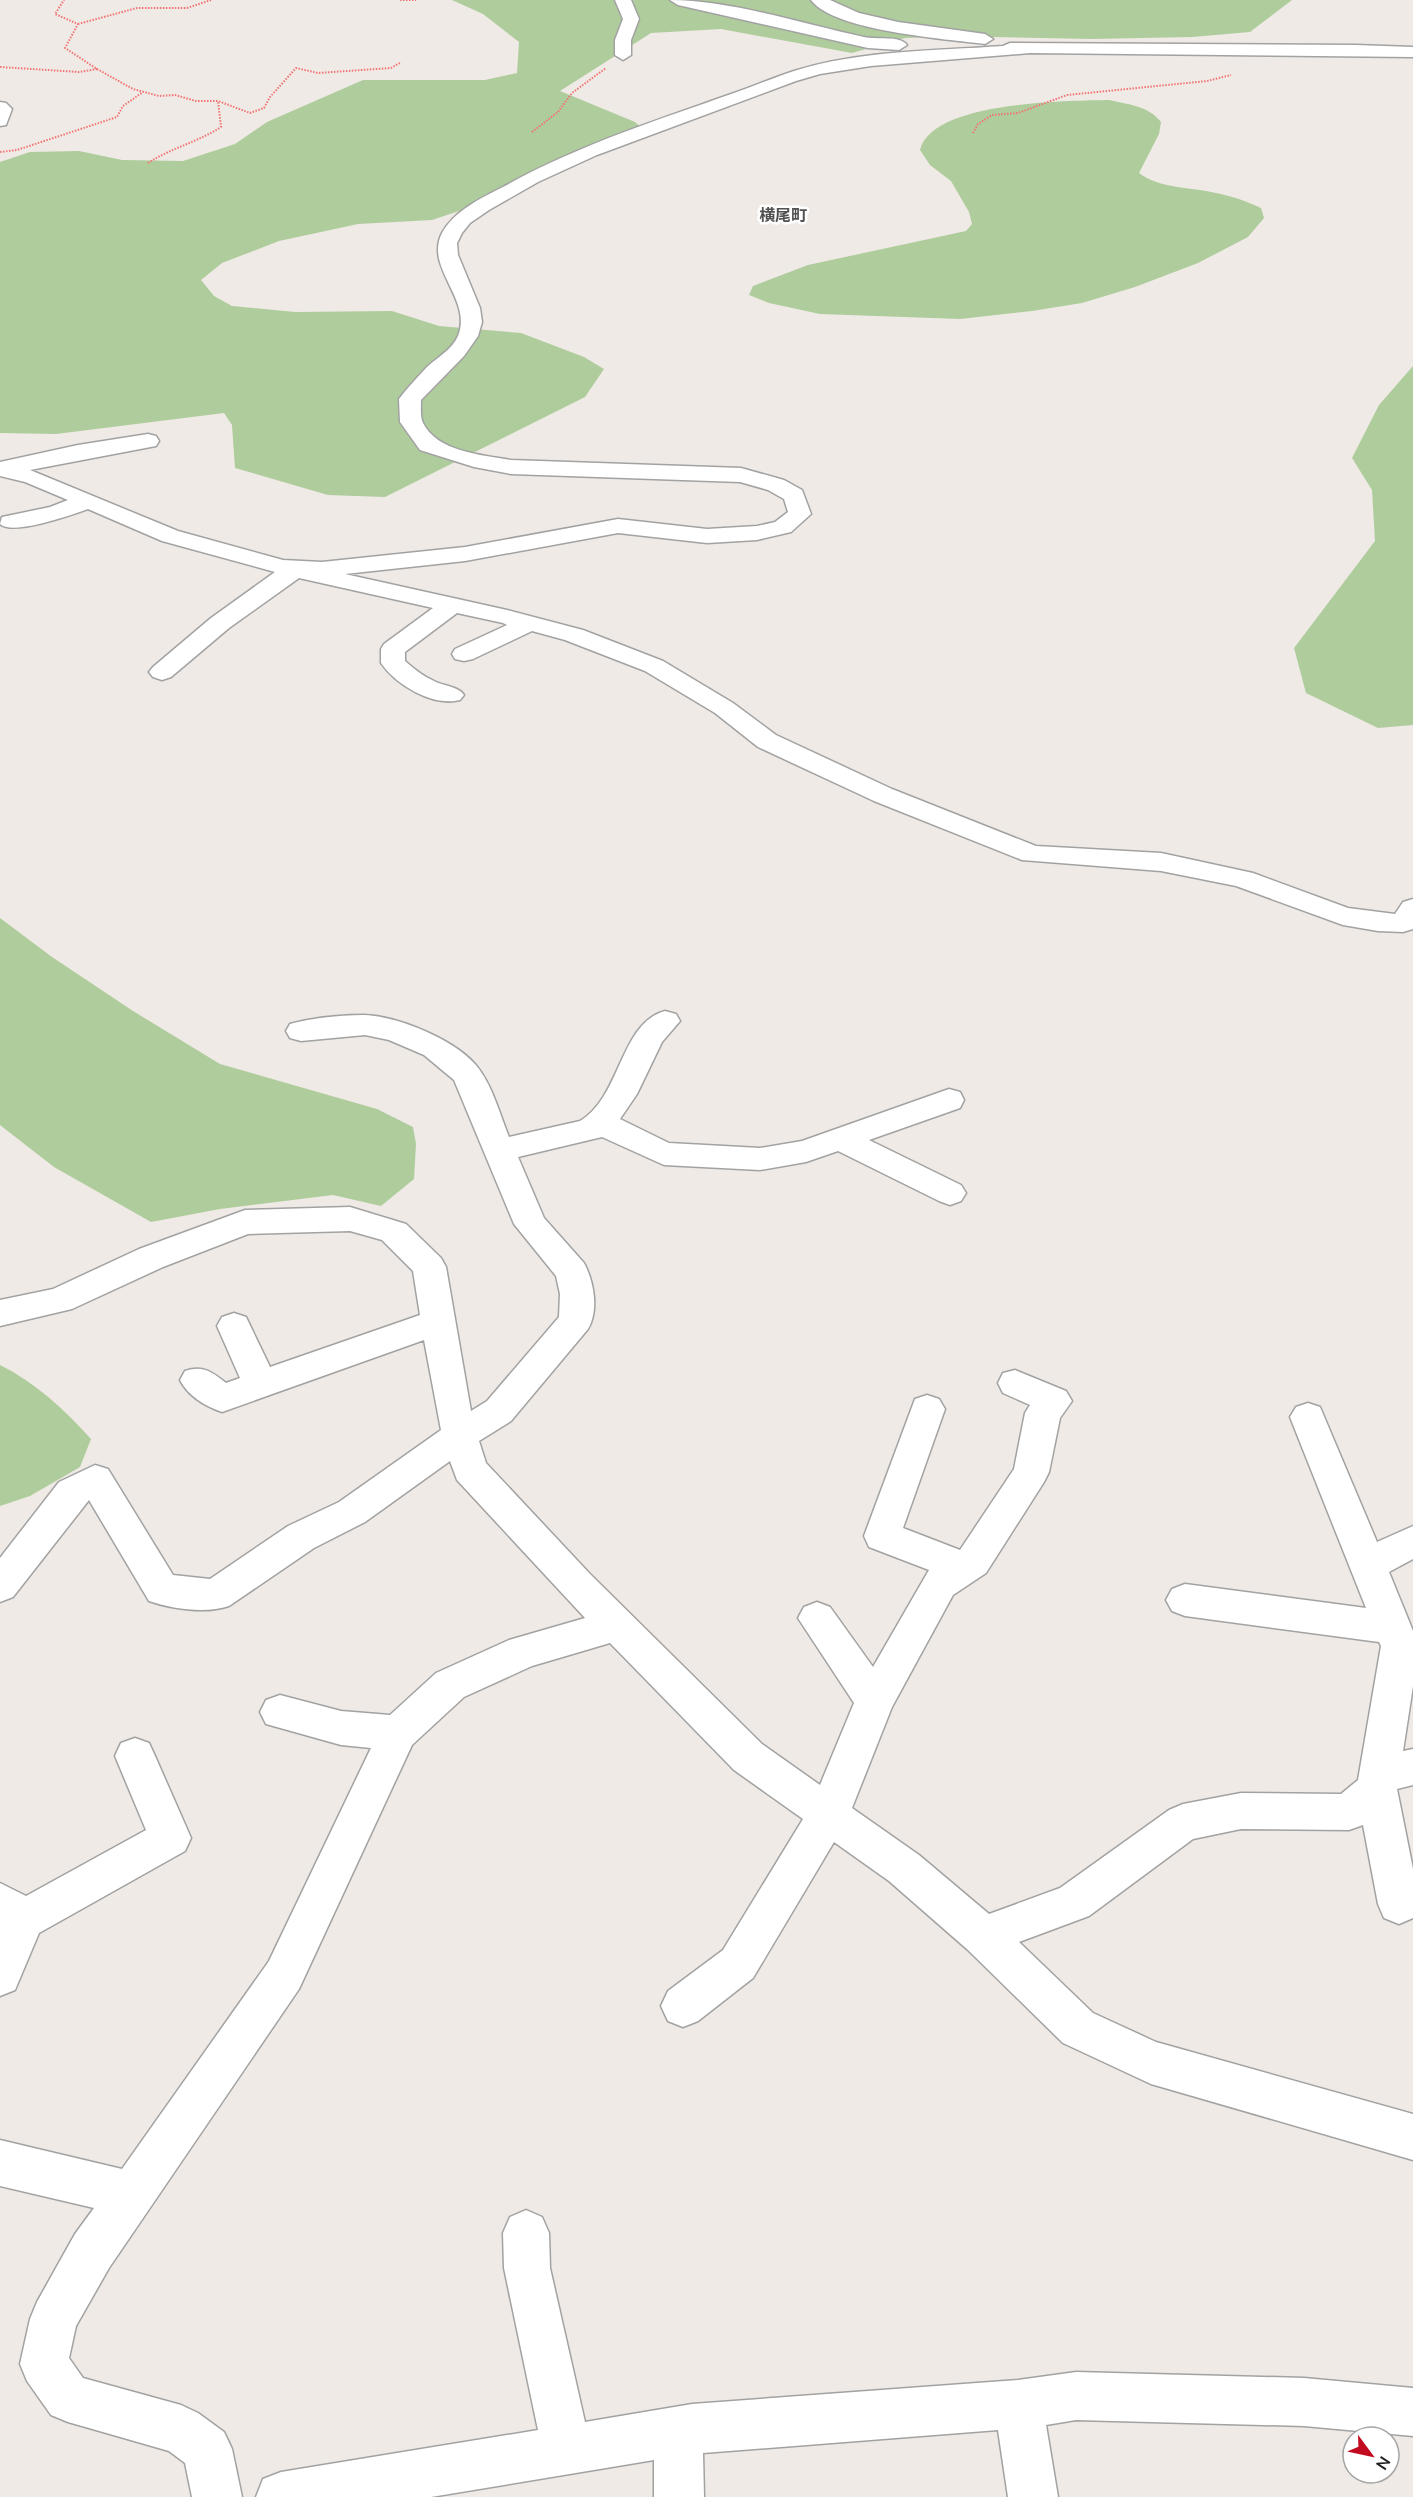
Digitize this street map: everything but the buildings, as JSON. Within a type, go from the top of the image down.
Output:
[{"type":"street","points":[[623,0],[631,19],[623,40],[623,55]]},
{"type":"street","points":[[819,0],[839,11],[882,23],[1031,48]]},
{"type":"street","points":[[683,1],[868,43],[1031,48],[1308,49],[1413,52]]},
{"type":"street","points":[[162,672],[288,568],[322,570],[465,554],[618,526],[707,536],[757,533],[783,527],[800,513],[794,495],[776,485],[741,476],[511,467],[474,460],[428,445],[411,422],[410,399],[435,372],[452,358],[469,335],[472,316],[468,296],[448,258],[446,244],[452,231],[471,212],[528,179],[671,119],[817,70],[861,62],[1031,48]]},
{"type":"street","points":[[1308,49],[1363,55],[1413,66]]},
{"type":"street","points":[[0,107],[3,109],[0,121]]},
{"type":"street","points":[[1,469],[78,452],[148,441]]},
{"type":"street","points":[[1,469],[33,477],[170,536],[288,568],[574,635],[654,666],[724,708],[767,741],[883,795],[1032,854],[1161,862],[1243,879],[1343,916],[1378,922],[1403,923],[1413,908]]},
{"type":"street","points":[[10,522],[56,513],[88,501]]},
{"type":"street","points":[[450,695],[436,692],[407,676],[393,663],[393,649],[453,605]]},
{"type":"street","points":[[464,654],[530,623]]},
{"type":"street","points":[[499,1150],[589,1130],[601,1123],[622,1094],[649,1037],[665,1021]]},
{"type":"street","points":[[0,1586],[72,1492],[95,1479],[162,1590],[216,1595],[301,1537],[352,1512],[460,1435],[499,1411],[576,1320],[578,1294],[572,1272],[530,1224],[467,1074],[435,1048],[397,1032],[365,1025],[301,1031]]},
{"type":"street","points":[[601,1123],[664,1154],[760,1159],[806,1151],[948,1100]]},
{"type":"street","points":[[840,1139],[950,1193]]},
{"type":"street","points":[[0,1313],[60,1300],[151,1258],[244,1222],[350,1219],[394,1232],[429,1268],[454,1415],[470,1470],[616,1625],[748,1757],[904,1868],[983,1936],[1078,2028],[1151,2062],[1413,2137]]},
{"type":"street","points":[[197,1380],[222,1398],[438,1322]]},
{"type":"street","points":[[234,1326],[260,1385]]},
{"type":"street","points":[[939,1585],[973,1562],[1031,1472],[1043,1413],[1054,1401],[1014,1383]]},
{"type":"street","points":[[683,2006],[738,1964],[829,1814],[875,1701],[951,1563],[882,1536],[927,1409]]},
{"type":"street","points":[[1308,1417],[1400,1646],[1390,1777],[1399,1904]]},
{"type":"street","points":[[1368,1565],[1413,1541]]},
{"type":"street","points":[[1185,1600],[1393,1628]]},
{"type":"street","points":[[816,1618],[875,1701]]},
{"type":"street","points":[[217,2497],[207,2449],[181,2430],[68,2398],[44,2364],[54,2319],[92,2251],[284,1975],[398,1733],[450,1685],[523,1652],[616,1625]]},
{"type":"street","points":[[280,1712],[341,1728],[398,1733]]},
{"type":"street","points":[[0,1976],[12,1911],[170,1838],[135,1756]]},
{"type":"street","points":[[983,1936],[1074,1902],[1183,1823],[1241,1811],[1348,1812],[1390,1777]]},
{"type":"street","points":[[0,2163],[131,2194]]},
{"type":"street","points":[[526,2233],[527,2268],[567,2450]]},
{"type":"street","points":[[281,2497],[678,2431],[1018,2404],[1076,2396],[1304,2402],[1413,2412]]},
{"type":"street","points":[[1018,2404],[1033,2497]]},
{"type":"street","points":[[678,2431],[679,2497]]},
{"type":"path","points":[[64,0],[55,14],[78,24],[137,8],[187,8],[211,0]]},
{"type":"path","points":[[400,0],[416,0]]},
{"type":"path","points":[[78,24],[65,48],[133,90],[159,96],[175,95],[196,101],[218,101],[250,113],[264,108],[270,97],[296,68],[318,73],[391,68],[400,63]]},
{"type":"path","points":[[532,132],[558,112],[572,93],[623,55]]},
{"type":"path","points":[[0,68],[79,72],[97,69]]},
{"type":"path","points":[[973,133],[978,124],[992,115],[1018,113],[1066,95],[1208,81],[1230,75]]},
{"type":"path","points":[[0,152],[17,150],[117,117],[123,106],[143,92]]},
{"type":"path","points":[[148,163],[157,157],[203,139],[221,127],[218,101]]},
{"type":"green space","points":[[452,0],[1292,0],[1250,32],[1192,37],[1092,39],[947,36],[905,38],[852,53],[721,29],[651,33],[560,91],[635,122],[644,130],[545,166],[468,208],[432,220],[358,224],[279,241],[222,263],[201,280],[214,296],[232,306],[295,312],[392,311],[439,326],[521,333],[584,357],[604,369],[585,397],[385,497],[328,495],[235,468],[232,425],[224,413],[56,434],[0,433],[0,162],[30,152],[79,151],[122,160],[183,161],[235,144],[267,122],[363,80],[485,80],[517,73],[519,42],[483,14]]},
{"type":"green space","points":[[1109,100],[1144,109],[1161,122],[1159,134],[1139,173],[1156,182],[1228,196],[1261,208],[1264,218],[1248,237],[1198,263],[1135,287],[1082,303],[1032,311],[960,319],[820,314],[769,303],[749,295],[753,286],[808,265],[966,231],[972,224],[969,212],[951,181],[930,165],[920,150],[930,134],[949,122],[974,113],[1003,107],[1063,101]]},
{"type":"green space","points":[[1413,366],[1413,725],[1378,728],[1306,693],[1294,648],[1375,541],[1372,490],[1352,458],[1379,405]]},
{"type":"green space","points":[[0,918],[52,957],[133,1011],[220,1064],[377,1109],[413,1127],[416,1144],[414,1179],[381,1206],[333,1195],[220,1209],[151,1222],[54,1167],[0,1125]]},
{"type":"green space","points":[[0,1365],[26,1380],[49,1398],[91,1439],[80,1467],[30,1496],[0,1506]]},
{"type":"district","name":"横尾町","points":[[783,216]]}]
